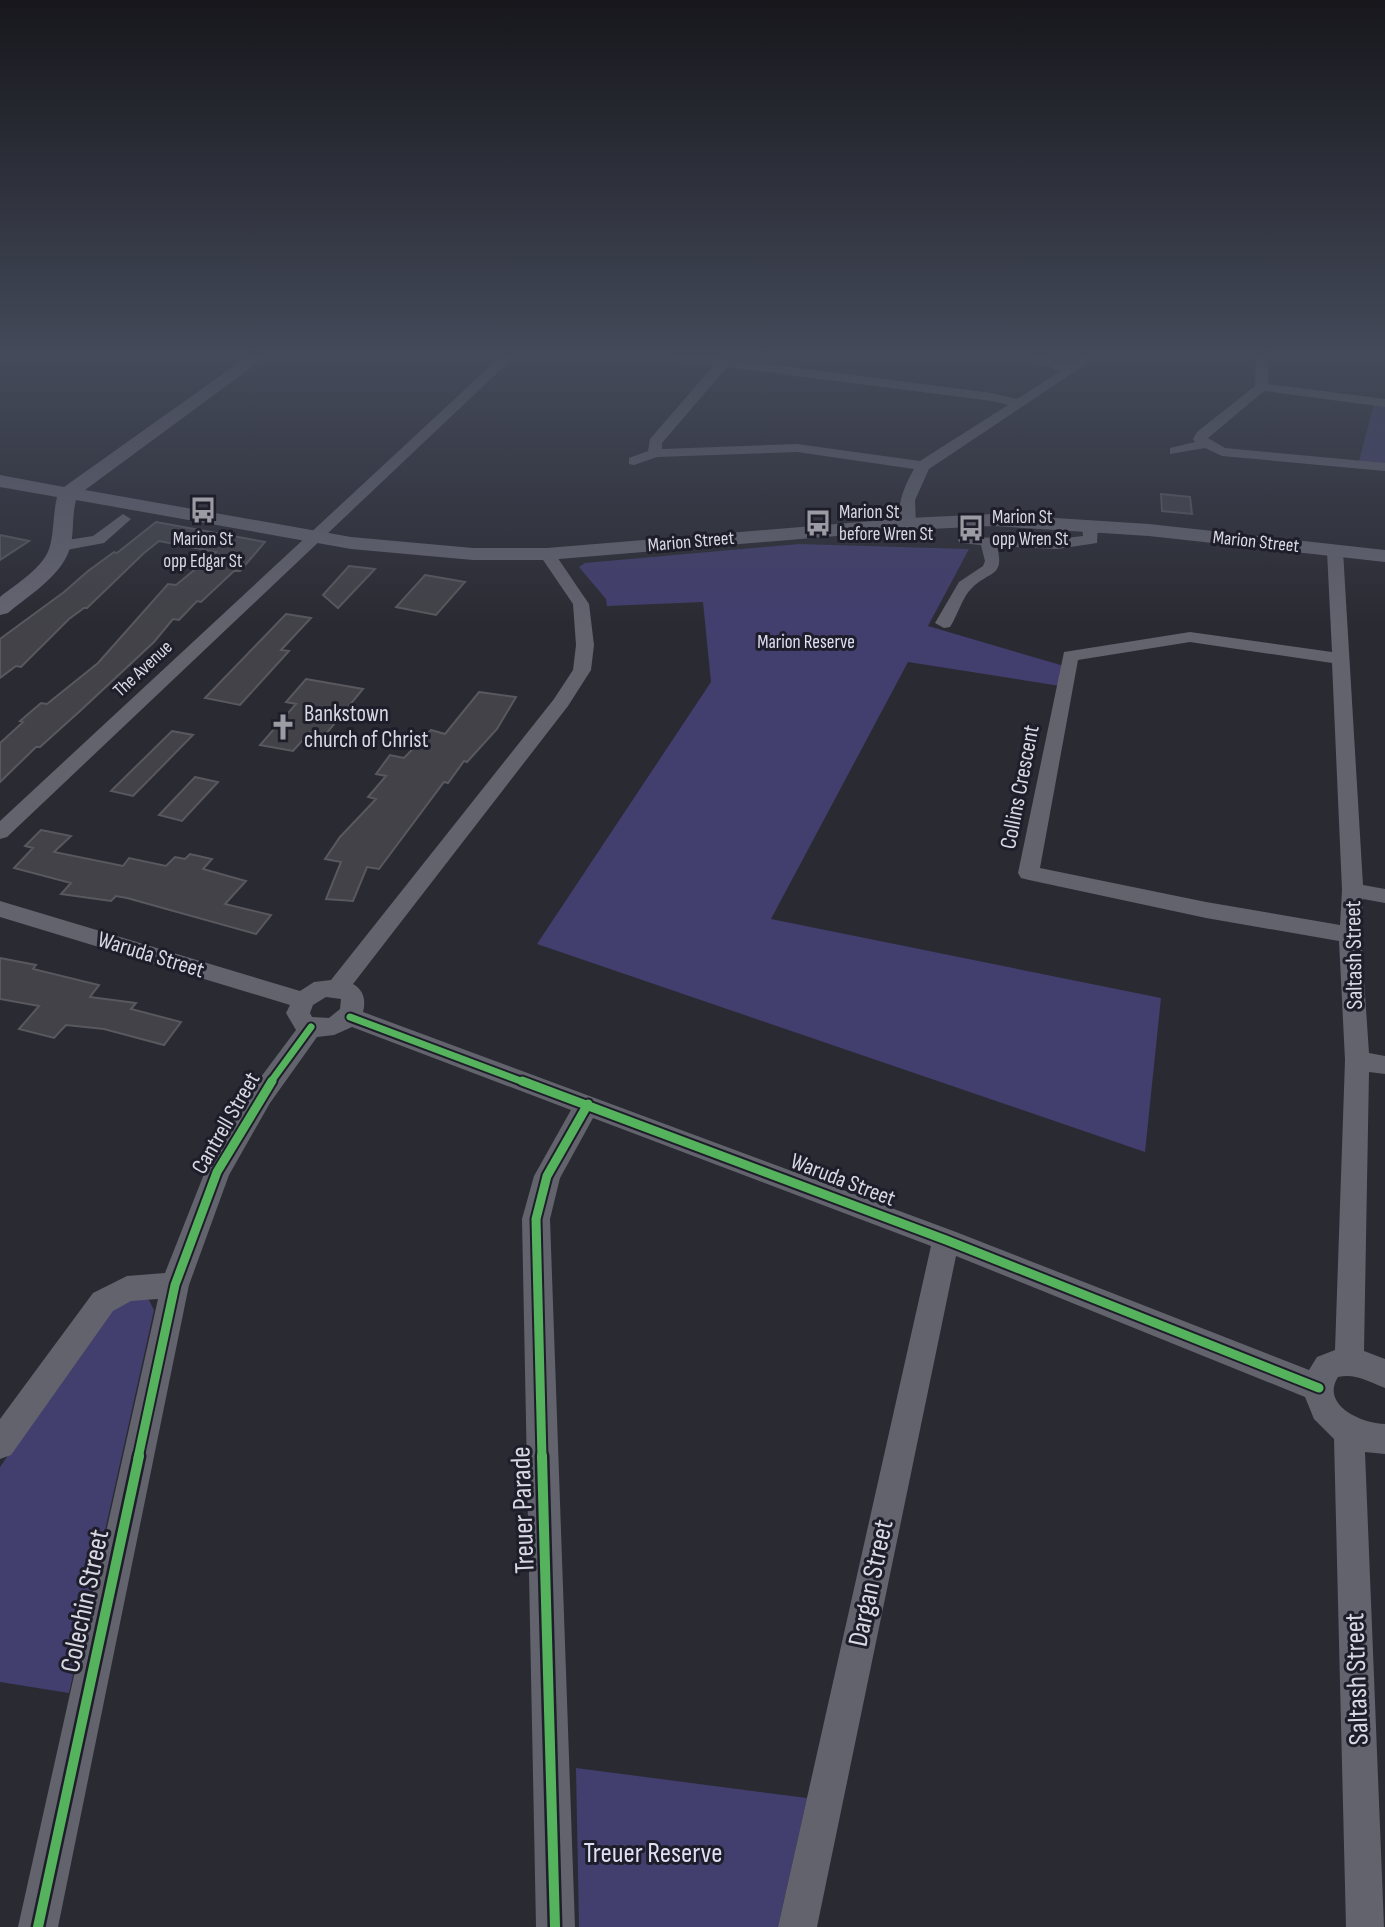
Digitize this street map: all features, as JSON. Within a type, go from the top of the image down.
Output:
[{"type":"main road","points":[[61,542],[62,517],[68,493],[134,446]]},
{"type":"main road","name":"Marion Street","points":[[0,481],[315,537],[428,551],[547,554],[908,524],[993,520],[1090,525],[1385,556]]},
{"type":"main road","points":[[0,608],[47,569],[61,542],[83,519],[122,508],[147,507]]},
{"type":"street","name":"The Avenue","points":[[0,832],[413,446]]},
{"type":"street","points":[[654,446],[655,453]]},
{"type":"street","points":[[908,524],[905,511],[908,492],[923,466],[954,446]]},
{"type":"street","points":[[1175,451],[1197,446]]},
{"type":"street","points":[[1209,446],[1222,452],[1385,467]]},
{"type":"street","points":[[634,461],[655,453],[797,448],[923,466]]},
{"type":"street","points":[[61,542],[98,540],[123,519]]},
{"type":"street","points":[[966,540],[1057,544],[1091,540],[1090,525]]},
{"type":"street","points":[[944,623],[965,585],[990,569],[993,561],[988,541]]},
{"type":"street","name":"Saltash Street","points":[[1335,551],[1353,890],[1350,935],[1357,1060],[1349,1361]]},
{"type":"street","points":[[337,988],[562,702],[582,670],[585,645],[581,604],[547,554]]},
{"type":"street","name":"Collins Crescent","points":[[1340,659],[1190,637],[1070,656],[1029,873],[1206,910],[1350,935]]},
{"type":"street","points":[[1353,890],[1385,895]]},
{"type":"street","name":"Waruda Street","points":[[0,909],[303,1000]]},
{"type":"street","points":[[322,988],[337,988],[351,993],[354,998],[354,1011],[349,1017],[327,1028],[311,1027],[300,1019],[298,1013],[303,1000],[322,988]]},
{"type":"street","name":"Waruda Street","points":[[349,1017],[588,1104],[946,1240],[1319,1388]]},
{"type":"street","name":"Cantrell Street","points":[[175,1285],[217,1172],[261,1096],[311,1027]]},
{"type":"street","points":[[1357,1060],[1385,1065]]},
{"type":"street","name":"Treuer Parade","points":[[555,1927],[536,1219],[547,1177],[588,1104]]},
{"type":"street","name":"Dargan Street","points":[[797,1927],[946,1240]]},
{"type":"street","points":[[0,1444],[103,1302],[127,1289],[175,1285]]},
{"type":"street","name":"Colechin Street","points":[[38,1927],[175,1285]]},
{"type":"street","points":[[1385,1374],[1363,1363],[1337,1362],[1321,1376],[1319,1388],[1327,1411],[1349,1432],[1363,1438],[1385,1439]]},
{"type":"street","name":"Saltash Street","points":[[1349,1432],[1367,1926]]},
{"type":"green space","points":[[1363,446],[1385,446],[1385,464],[1359,461]]},
{"type":"green space","name":"Marion Reserve","points":[[799,544],[969,549],[928,626],[1064,666],[1060,686],[908,662],[771,919],[1161,998],[1145,1152],[537,944],[711,682],[703,602],[607,606],[606,599],[579,567],[585,563]]},
{"type":"green space","points":[[123,1297],[149,1300],[154,1310],[69,1693],[0,1682],[0,1467],[110,1309]]},
{"type":"green space","name":"Treuer Reserve","points":[[576,1768],[807,1798],[778,1927],[579,1927]]},
{"type":"building","points":[[1161,494],[1190,497],[1192,514],[1162,511]]},
{"type":"building","points":[[156,522],[265,542],[240,571],[234,571],[201,602],[197,601],[179,620],[173,619],[154,642],[0,782],[0,743],[23,722],[20,721],[41,703],[47,704],[98,663],[168,584],[176,585],[216,552],[159,541],[87,608],[69,619],[21,667],[16,666],[0,678],[0,639]]},
{"type":"building","points":[[0,535],[29,541],[0,560]]},
{"type":"building","points":[[349,566],[375,569],[338,608],[323,595]]},
{"type":"building","points":[[425,575],[465,582],[436,615],[396,607]]},
{"type":"building","points":[[286,614],[311,618],[281,650],[289,651],[240,705],[205,698]]},
{"type":"building","points":[[306,679],[363,689],[326,734],[310,732],[293,751],[260,745],[296,704],[286,702]]},
{"type":"building","points":[[479,692],[516,697],[497,729],[467,762],[464,761],[448,783],[444,782],[379,869],[367,867],[353,901],[326,899],[341,862],[325,859],[340,837],[376,799],[368,797],[386,776],[376,774],[390,755],[404,758],[431,730],[445,734]]},
{"type":"building","points":[[172,731],[193,735],[133,796],[111,791]]},
{"type":"building","points":[[195,777],[218,782],[182,821],[159,815]]},
{"type":"building","points":[[41,830],[71,836],[54,852],[123,866],[129,858],[166,866],[175,857],[185,859],[190,854],[212,859],[203,869],[246,881],[225,904],[271,915],[256,934],[127,898],[116,896],[111,901],[61,894],[71,883],[14,868],[33,848],[25,846]]},
{"type":"building","points":[[0,958],[36,965],[33,969],[99,985],[90,997],[136,1003],[131,1009],[181,1022],[164,1045],[104,1029],[66,1025],[54,1038],[19,1029],[39,1006],[0,999]]},
{"type":"cycle path","points":[[350,1017],[946,1240],[1319,1388]]},
{"type":"cycle path","points":[[38,1927],[175,1285],[217,1172],[261,1096],[311,1027]]},
{"type":"cycle path","points":[[555,1927],[536,1219],[547,1176],[588,1104]]},
{"type":"place","name":"Marion St opp Edgar St","points":[[203,510]]},
{"type":"place","name":"Marion St before Wren St","points":[[818,523]]},
{"type":"place","name":"Marion St opp Wren St","points":[[971,528]]},
{"type":"place","name":"Bankstown church of Christ","points":[[283,727]]}]
